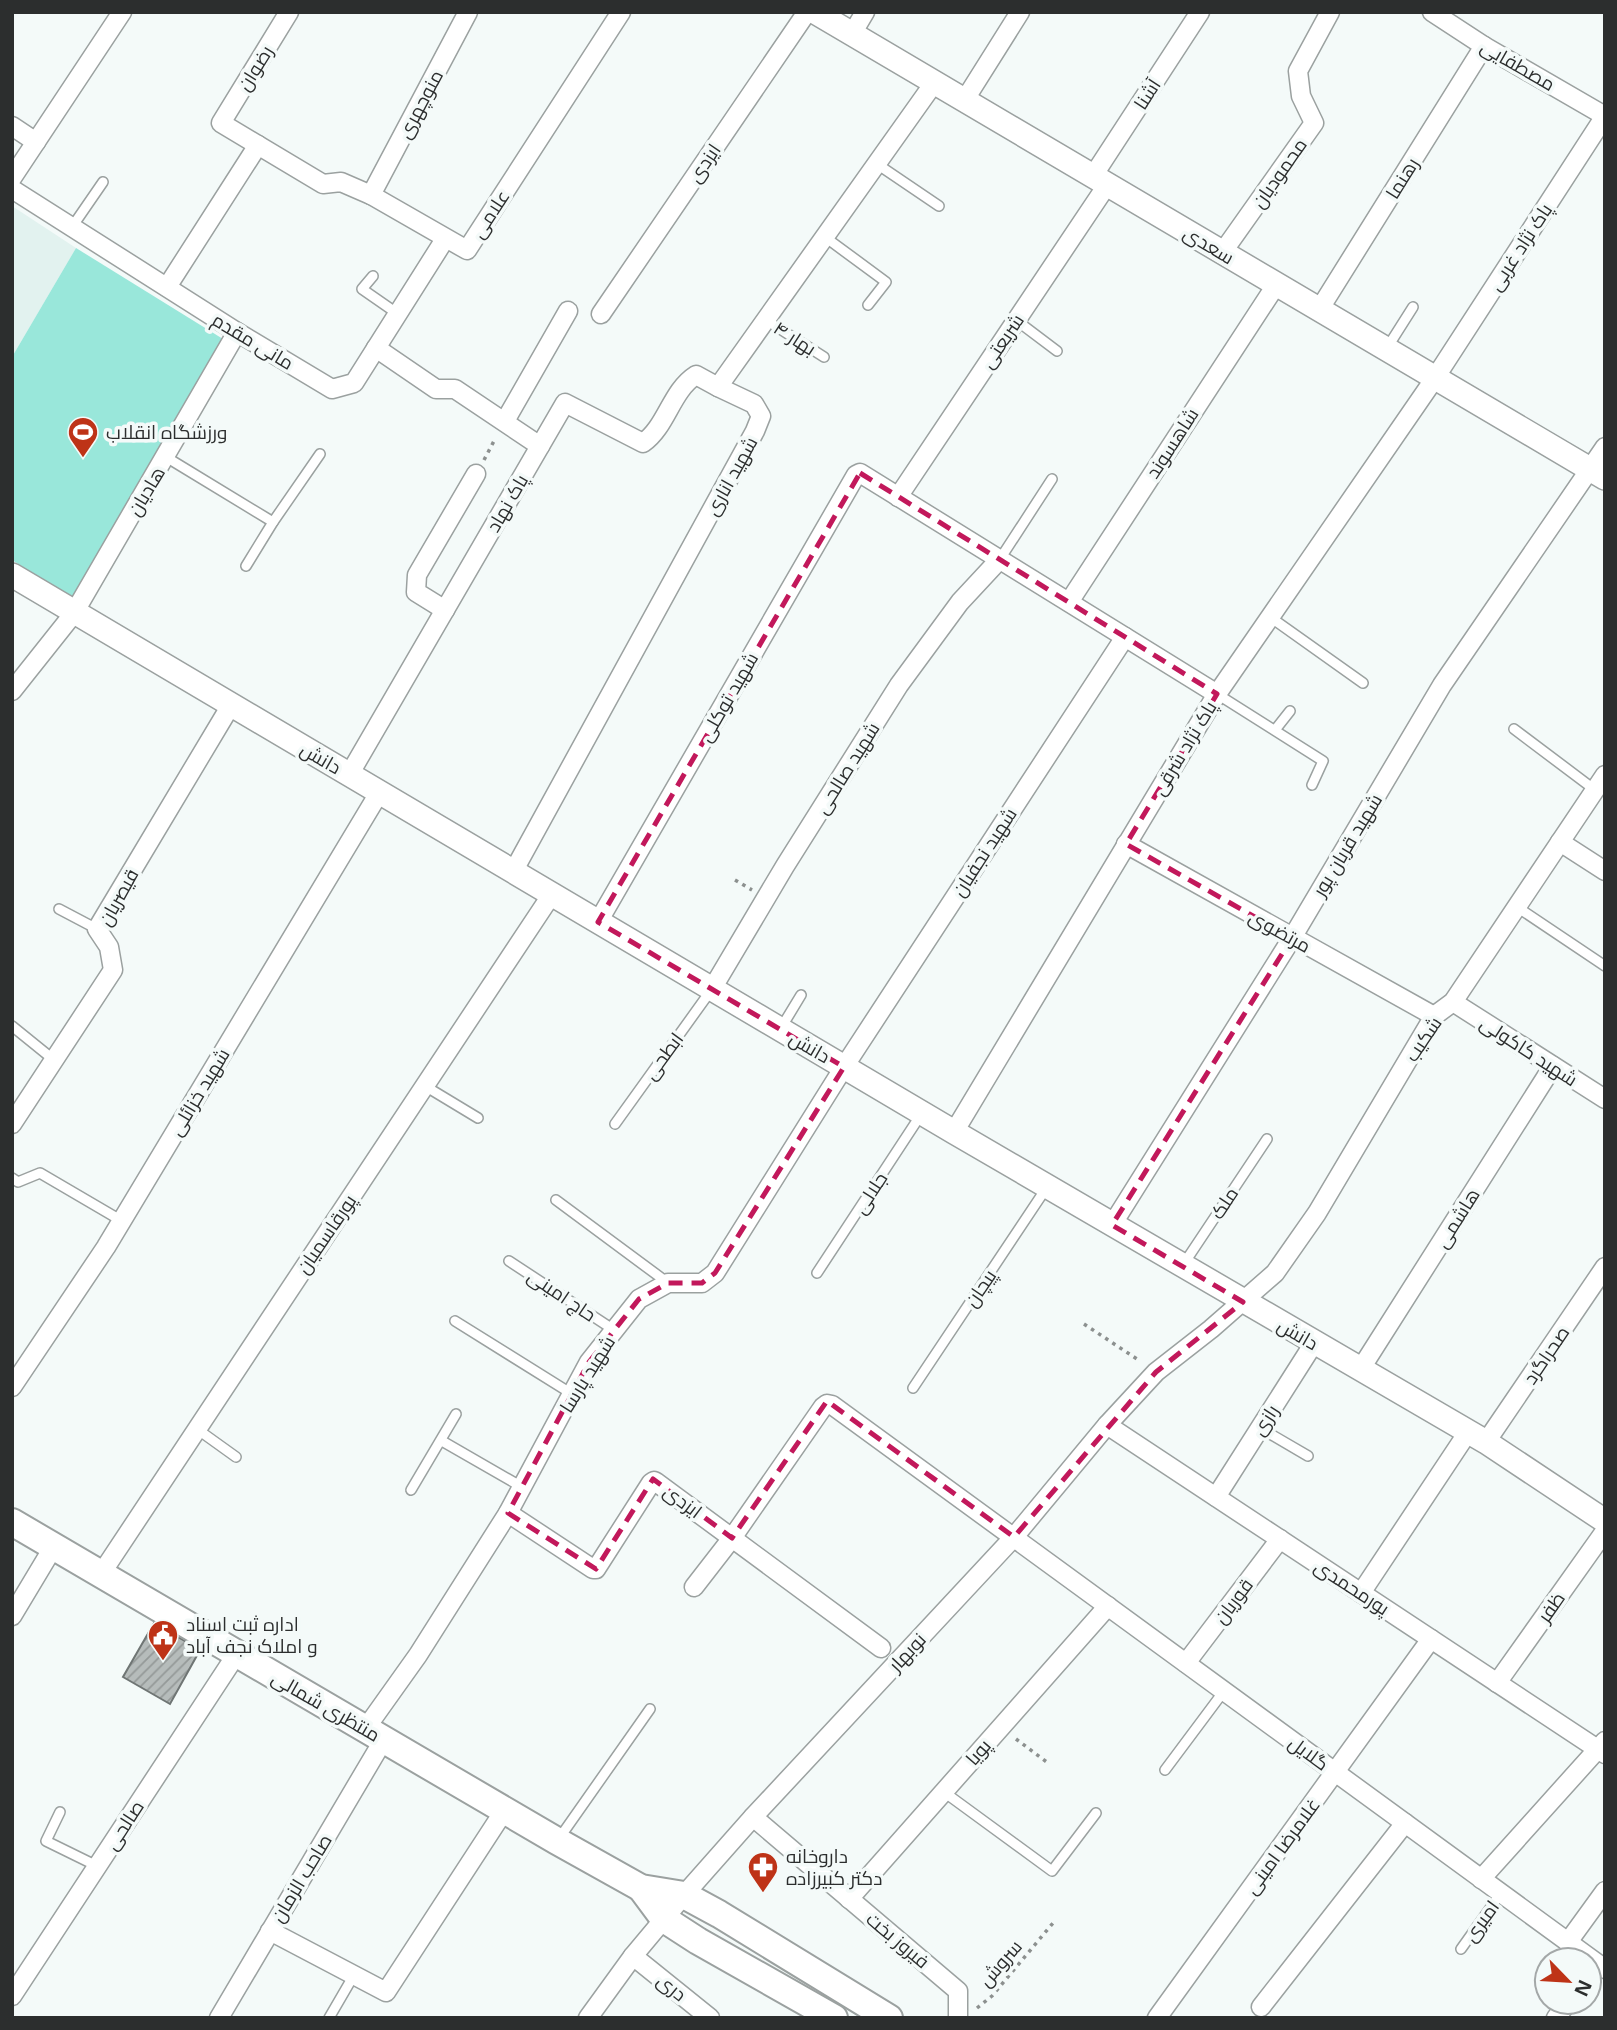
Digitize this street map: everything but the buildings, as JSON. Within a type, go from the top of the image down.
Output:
[{"type":"main road","name":"منتظری شمالی","points":[[12,1522],[557,1841],[641,1888],[684,1895],[889,2018]]},
{"type":"main road","name":"منتظری شمالی","points":[[641,1888],[664,1919],[834,2018]]},
{"type":"street","points":[[12,178],[121,12]]},
{"type":"street","name":"رضوان","points":[[221,123],[289,12]]},
{"type":"street","name":"منوچهری","points":[[371,195],[468,12]]},
{"type":"street","name":"علامی","points":[[221,123],[323,184],[341,182],[371,195],[467,250],[621,12]]},
{"type":"street","name":"ایزدی","points":[[601,314],[807,12]]},
{"type":"street","name":"سعدی","points":[[814,12],[1598,474]]},
{"type":"street","points":[[852,34],[865,12]]},
{"type":"street","points":[[964,101],[1020,12]]},
{"type":"street","name":"آشنا","points":[[1100,181],[1200,12]]},
{"type":"street","name":"محمودیان","points":[[1222,253],[1314,124],[1301,96],[1298,71],[1330,12]]},
{"type":"street","name":"مصطفایی","points":[[1432,12],[1484,46],[1605,116]]},
{"type":"street","name":"رهنما","points":[[1319,310],[1484,46]]},
{"type":"street","points":[[718,387],[934,83]]},
{"type":"street","name":"پاک نژاد غربی","points":[[1435,378],[1605,116]]},
{"type":"street","points":[[12,126],[36,142]]},
{"type":"street","points":[[167,288],[258,145]]},
{"type":"street","name":"شریعتی","points":[[898,497],[1016,320],[1100,181]]},
{"type":"street","name":"مانی مقدم","points":[[12,189],[332,389],[354,383],[445,239]]},
{"type":"street","name":"شاهسوند","points":[[1069,602],[1276,285]]},
{"type":"street","points":[[505,421],[568,311]]},
{"type":"street","name":"هادیان","points":[[12,691],[74,613],[237,332]]},
{"type":"street","points":[[376,348],[436,389],[455,389],[540,446]]},
{"type":"street","name":"پاک نهاد","points":[[349,775],[565,403],[643,443],[655,435],[685,382],[696,375],[718,387]]},
{"type":"street","name":"پاک نژاد شرقی","points":[[954,1132],[1217,694],[1435,378]]},
{"type":"street","name":"شهید اناری","points":[[513,872],[755,431],[761,416],[754,404],[718,387]]},
{"type":"street","name":"شهید قربان پور","points":[[1112,1225],[1292,938],[1442,685],[1598,474],[1605,447]]},
{"type":"street","name":"شهید توکلی","points":[[598,922],[856,475],[860,473],[898,497]]},
{"type":"street","points":[[444,610],[416,592],[417,575],[477,474]]},
{"type":"street","points":[[898,497],[1217,694]]},
{"type":"street","name":"شهید صالحی","points":[[712,989],[785,866],[899,685],[960,602],[1000,559]]},
{"type":"street","name":"دانش","points":[[12,575],[1242,1302],[1477,1437],[1605,1521]]},
{"type":"street","name":"شهید نجفیان","points":[[844,1067],[1125,636]]},
{"type":"street","name":"قیصریان","points":[[12,1124],[113,970],[109,947],[97,929],[231,705]]},
{"type":"street","name":"شکیب","points":[[1242,1302],[1275,1273],[1317,1213],[1434,1016],[1453,1002],[1600,783]]},
{"type":"street","name":"شهید خزائلی","points":[[12,1387],[122,1221],[379,793]]},
{"type":"street","points":[[1560,842],[1605,871]]},
{"type":"street","name":"مرتضوی","points":[[1126,844],[1434,1016]]},
{"type":"street","name":"پورقاسمیان","points":[[101,1574],[552,894]]},
{"type":"street","name":"شهید کاکولی","points":[[1453,1002],[1605,1099]]},
{"type":"street","name":"هاشمی","points":[[1360,1370],[1553,1066]]},
{"type":"street","name":"شهید پارسا","points":[[375,1734],[418,1656],[508,1513],[589,1362],[639,1299],[668,1283],[702,1283],[715,1273],[844,1067]]},
{"type":"street","name":"صحراگرد","points":[[1361,1593],[1605,1267]]},
{"type":"street","name":"نوبهار","points":[[588,2018],[633,1956],[684,1895],[753,1817],[1014,1537],[1107,1425],[1156,1372],[1242,1302]]},
{"type":"street","name":"رازی","points":[[1216,1497],[1314,1343]]},
{"type":"street","name":"گلایل","points":[[732,1538],[823,1407],[832,1405],[1572,1946]]},
{"type":"street","name":"پورمحمدی","points":[[1107,1425],[1497,1683],[1602,1748]]},
{"type":"street","name":"ایزدی","points":[[508,1513],[596,1569],[654,1481],[881,1648]]},
{"type":"street","name":"ظفر","points":[[1497,1683],[1605,1531]]},
{"type":"street","points":[[694,1587],[732,1538]]},
{"type":"street","name":"قوریان","points":[[1186,1663],[1280,1539]]},
{"type":"street","points":[[12,1616],[54,1546]]},
{"type":"street","name":"پویا","points":[[849,1899],[1108,1606]]},
{"type":"street","name":"غلامرضا امینی","points":[[1157,2018],[1431,1639]]},
{"type":"street","name":"صالحی","points":[[12,1996],[236,1655]]},
{"type":"street","name":"صاحب الزمان","points":[[219,2018],[270,1931],[375,1734]]},
{"type":"street","points":[[1481,1879],[1602,1748]]},
{"type":"street","points":[[270,1931],[387,1992],[505,1811]]},
{"type":"street","name":"فیروز بخت","points":[[753,1817],[958,1991],[966,2014]]},
{"type":"street","points":[[1261,2007],[1405,1823]]},
{"type":"street","points":[[1568,1942],[1605,1891]]},
{"type":"street","name":"دری","points":[[633,1956],[710,2018]]},
{"type":"lane","points":[[877,164],[939,206]]},
{"type":"lane","points":[[72,227],[103,182]]},
{"type":"lane","points":[[825,237],[886,282],[868,305]]},
{"type":"lane","points":[[373,276],[362,289],[398,314]]},
{"type":"lane","points":[[1386,349],[1413,307]]},
{"type":"lane","name":"بهار ۴","points":[[766,320],[824,357]]},
{"type":"lane","points":[[1016,320],[1057,351]]},
{"type":"lane","points":[[247,566],[273,522],[320,454]]},
{"type":"lane","points":[[166,457],[273,522]]},
{"type":"lane","points":[[1000,559],[1052,479]]},
{"type":"lane","points":[[1270,617],[1363,683]]},
{"type":"lane","points":[[1217,694],[1323,761],[1312,785]]},
{"type":"lane","points":[[1275,730],[1290,711]]},
{"type":"lane","points":[[1514,729],[1600,783]]},
{"type":"lane","points":[[1517,907],[1605,966]]},
{"type":"lane","points":[[59,909],[97,929]]},
{"type":"lane","name":"ابطحی","points":[[615,1124],[712,989]]},
{"type":"lane","points":[[780,1030],[802,995]]},
{"type":"lane","points":[[12,1026],[54,1060]]},
{"type":"lane","points":[[425,1086],[478,1118]]},
{"type":"lane","name":"جلالی","points":[[817,1273],[922,1113]]},
{"type":"lane","name":"ملک","points":[[1182,1266],[1266,1139]]},
{"type":"lane","points":[[12,1178],[18,1182],[40,1173],[122,1221]]},
{"type":"lane","name":"پیچان","points":[[913,1388],[1047,1187]]},
{"type":"lane","points":[[556,1200],[668,1283]]},
{"type":"lane","name":"حاج امینی","points":[[509,1261],[614,1330]]},
{"type":"lane","points":[[456,1321],[572,1394]]},
{"type":"lane","points":[[411,1490],[456,1414]]},
{"type":"lane","points":[[1260,1428],[1308,1456]]},
{"type":"lane","points":[[197,1429],[236,1457]]},
{"type":"lane","points":[[442,1440],[522,1487]]},
{"type":"lane","points":[[1165,1770],[1224,1691]]},
{"type":"lane","points":[[557,1841],[650,1709]]},
{"type":"lane","points":[[944,1792],[1052,1871],[1096,1813]]},
{"type":"lane","points":[[60,1812],[47,1841],[97,1866]]},
{"type":"lane","name":"امیری","points":[[1461,1949],[1501,1893]]},
{"type":"lane","points":[[329,2018],[354,1975]]},
{"type":"path","points":[[477,474],[505,421]]},
{"type":"path","points":[[1084,1324],[1156,1372]]},
{"type":"path","points":[[1001,1727],[1048,1763]]},
{"type":"path","name":"سروش","points":[[966,2014],[992,1996],[1054,1923]]},
{"type":"highlighted area","points":[[860,473],[1217,694],[1126,844],[1292,938],[1112,1225],[1243,1302],[1156,1372],[1014,1537],[827,1401],[732,1538],[653,1479],[596,1569],[508,1513],[589,1362],[639,1299],[668,1283],[702,1283],[715,1273],[844,1067],[598,922]]},
{"type":"shaded area","points":[[12,206],[76,248],[12,357]]},
{"type":"green space","name":"ورزشگاه انقلاب","points":[[76,248],[223,339],[73,598],[12,560],[12,357]]},
{"type":"place","name":"ورزشگاه انقلاب","points":[[83,459]]},
{"type":"place","name":"اداره ثبت اسناد و املاک نجف آباد","points":[[163,1662]]},
{"type":"place","name":"داروخانه دکتر کبیرزاده","points":[[763,1894]]}]
